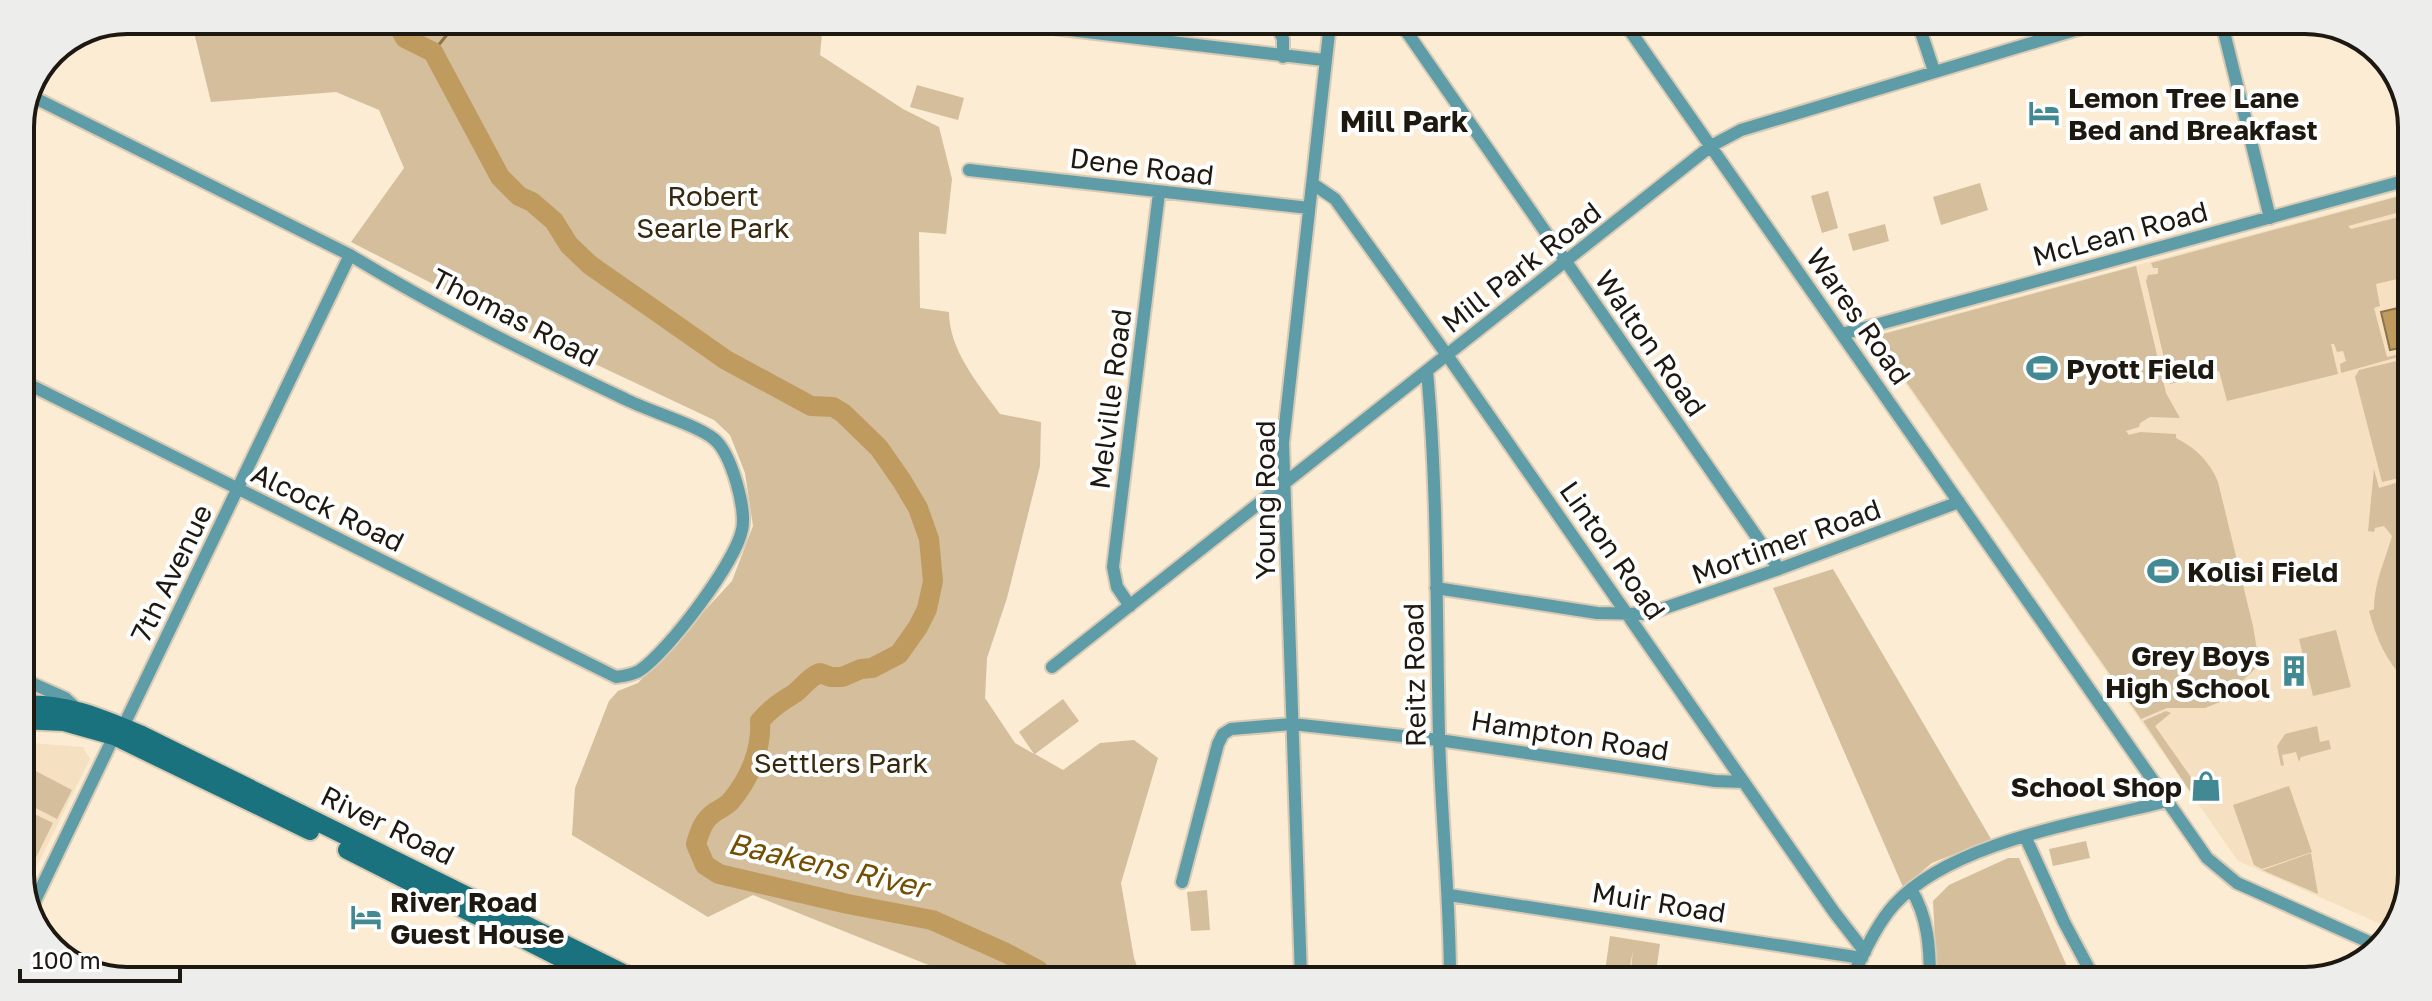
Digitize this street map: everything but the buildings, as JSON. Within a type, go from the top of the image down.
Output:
[{"type":"main road","points":[[34,705],[79,711],[118,732]]},
{"type":"main road","points":[[34,721],[64,722],[118,732]]},
{"type":"main road","name":"River Road","points":[[118,732],[411,875],[610,967]]},
{"type":"main road","name":"River Road","points":[[411,875],[579,967]]},
{"type":"street","points":[[1098,34],[1324,60]]},
{"type":"street","points":[[1281,34],[1283,57]]},
{"type":"street","name":"Young Road","points":[[1301,967],[1283,443],[1328,34]]},
{"type":"street","name":"Walton Road","points":[[1408,34],[1779,569]]},
{"type":"street","name":"Wares Road","points":[[1632,34],[2207,858],[2225,876],[2259,894],[2369,942]]},
{"type":"street","points":[[1922,34],[1934,71]]},
{"type":"street","name":"Mill Park Road","points":[[1052,667],[1711,146],[1741,130],[2061,34]]},
{"type":"street","points":[[2224,34],[2270,218]]},
{"type":"street","name":"Thomas Road","points":[[38,100],[350,255],[388,279],[490,333],[718,443],[733,471],[743,517],[738,543],[714,583],[668,642],[636,673],[616,677]]},
{"type":"street","name":"Dene Road","points":[[969,170],[1309,208]]},
{"type":"street","name":"McLean Road","points":[[1842,334],[2398,183]]},
{"type":"street","name":"Linton Road","points":[[1313,184],[1331,196],[1343,210],[1447,355],[1864,955]]},
{"type":"street","name":"Melville Road","points":[[1130,606],[1117,587],[1113,567],[1159,193]]},
{"type":"street","name":"7th Avenue","points":[[37,897],[239,489],[350,255]]},
{"type":"street","name":"Reitz Road","points":[[1427,371],[1434,461],[1439,740],[1449,895],[1450,967]]},
{"type":"street","name":"Alcock Road","points":[[34,387],[616,677]]},
{"type":"street","name":"Mortimer Road","points":[[1436,588],[1629,616],[1663,610],[1959,502]]},
{"type":"street","points":[[34,684],[65,698],[79,711]]},
{"type":"street","name":"Hampton Road","points":[[1182,882],[1220,738],[1231,729],[1292,724],[1439,740],[1715,781],[1744,782]]},
{"type":"street","points":[[1858,967],[1892,906],[1911,889],[1949,865],[2025,836],[2167,801]]},
{"type":"street","points":[[2025,836],[2088,967]]},
{"type":"street","points":[[1911,889],[1923,912],[1930,967]]},
{"type":"street","name":"Muir Road","points":[[1449,895],[1864,955]]},
{"type":"shaded area","points":[[2398,195],[2398,874],[2391,909],[2383,925],[2238,861],[1875,340],[1875,335]]},
{"type":"shaded area","points":[[2398,308],[2398,348],[2390,350],[2381,312]]},
{"type":"shaded area","points":[[34,743],[83,747],[90,759],[34,872]]},
{"type":"green space","name":"Robert Searle Park","points":[[194,34],[822,34],[820,55],[903,109],[939,127],[952,179],[946,234],[919,232],[920,308],[949,312],[959,353],[1000,414],[1041,422],[1040,466],[1007,598],[987,658],[985,698],[1015,743],[1034,754],[1019,732],[1063,699],[1079,721],[1035,754],[1063,770],[1100,743],[1134,740],[1158,758],[1121,883],[1137,967],[933,967],[753,895],[708,917],[572,835],[575,788],[609,701],[618,691],[638,683],[732,581],[753,526],[745,473],[730,435],[714,420],[523,330],[351,242],[404,168],[379,110],[336,92],[211,102]]},
{"type":"green space","points":[[917,85],[964,98],[958,120],[910,107]]},
{"type":"green space","points":[[1980,183],[1988,210],[1941,225],[1933,197]]},
{"type":"green space","points":[[1828,191],[1838,228],[1822,233],[1811,196]]},
{"type":"green space","points":[[2396,197],[2398,213],[2348,226],[2351,229],[2398,217],[2398,279],[2376,284],[2380,306],[2374,308],[2387,357],[2398,354],[2398,357],[2341,373],[2340,364],[2346,361],[2343,351],[2337,352],[2331,344],[2338,374],[2227,401],[2219,371],[2170,384],[2146,281],[2148,275],[2158,274],[2158,268],[2153,268],[2151,263]]},
{"type":"green space","points":[[1885,224],[1889,241],[1853,251],[1848,234]]},
{"type":"green space","points":[[2136,266],[2166,393],[2180,418],[2150,417],[2139,427],[2126,431],[2129,435],[2140,432],[2176,434],[2176,438],[2196,451],[2211,468],[2218,482],[2258,656],[2252,658],[2255,658],[2257,667],[2220,702],[2205,708],[2167,708],[2141,719],[1876,336]]},
{"type":"green space","points":[[2398,361],[2398,478],[2382,482],[2355,377],[2359,370]]},
{"type":"green space","points":[[2374,469],[2379,488],[2398,482],[2398,671],[2383,649],[2369,611],[2374,609],[2378,581],[2392,536],[2384,526],[2375,528],[2374,532],[2368,531]]},
{"type":"green space","points":[[1833,569],[1991,839],[1932,863],[1903,887],[1773,588]]},
{"type":"green space","points":[[2336,630],[2351,687],[2313,696],[2299,639]]},
{"type":"green space","points":[[2166,711],[2171,713],[2155,726],[2200,790],[2193,796],[2143,721]]},
{"type":"green space","points":[[2317,726],[2320,742],[2329,740],[2331,749],[2301,757],[2299,762],[2296,752],[2282,755],[2284,765],[2281,766],[2277,746],[2285,734]]},
{"type":"green space","points":[[34,770],[72,790],[57,819],[34,807]]},
{"type":"green space","points":[[2289,786],[2312,852],[2262,869],[2254,865],[2233,805]]},
{"type":"green space","points":[[34,814],[53,823],[34,862]]},
{"type":"green space","points":[[2086,841],[2090,858],[2053,866],[2049,849]]},
{"type":"green space","points":[[2311,853],[2318,894],[2262,870],[2263,870]]},
{"type":"green space","points":[[2008,858],[2019,858],[2067,967],[1936,967],[1933,901],[1949,885]]},
{"type":"green space","points":[[1207,890],[1210,930],[1191,931],[1187,892]]},
{"type":"green space","points":[[1610,936],[1660,944],[1657,967],[1631,967],[1633,950],[1630,967],[1606,967]]},
{"type":"waterway","name":"Baakens River","points":[[403,34],[433,52],[500,177],[519,196],[532,202],[554,221],[569,245],[590,265],[726,360],[811,406],[833,407],[843,413],[879,448],[918,508],[929,539],[933,581],[927,609],[918,627],[899,654],[872,668],[842,677],[820,673],[760,721],[759,743],[743,784],[730,802],[711,815],[701,830],[696,844],[705,865],[719,874],[932,920],[1032,967]]},
{"type":"waterway","points":[[433,52],[448,34]]},
{"type":"place","name":"Lemon Tree Lane Bed and Breakfast","points":[[2044,113]]},
{"type":"place","name":"Pyott Field","points":[[2042,368]]},
{"type":"place","name":"Kolisi Field","points":[[2163,571]]},
{"type":"place","name":"Grey Boys High School","points":[[2294,671]]},
{"type":"place","name":"School Shop","points":[[2206,786]]},
{"type":"place","name":"River Road Guest House","points":[[366,917]]},
{"type":"district","name":"Mill Park","points":[[1404,121]]},
{"type":"park label","name":"Settlers Park","points":[[841,762]]}]
